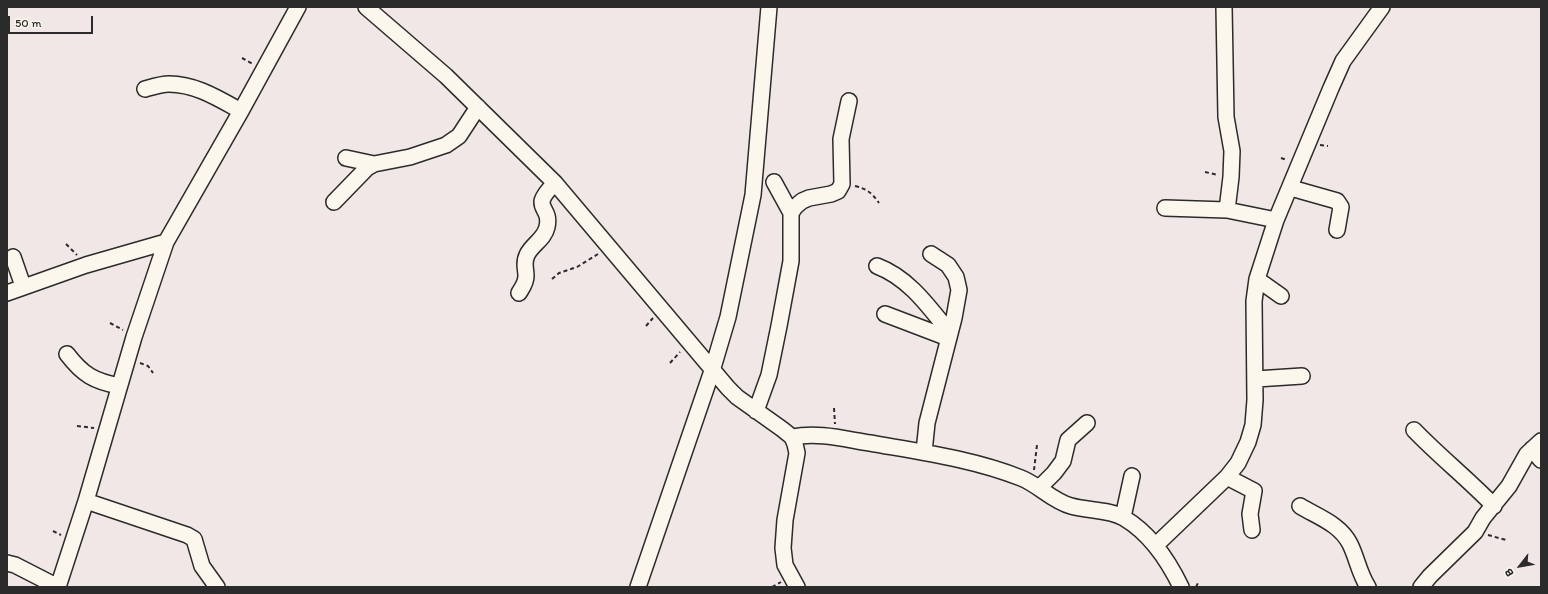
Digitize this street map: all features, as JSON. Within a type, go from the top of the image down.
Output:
[{"type":"street","points":[[7,563],[16,565],[58,587],[86,501],[127,360],[166,242],[241,111],[298,7]]},
{"type":"street","points":[[366,7],[446,76],[555,183],[712,371],[737,396],[792,437],[797,453],[785,520],[783,548],[785,565],[797,587]]},
{"type":"street","points":[[638,587],[712,371],[728,317],[753,195],[769,7]]},
{"type":"street","points":[[1224,7],[1225,102],[1232,151],[1232,177],[1227,210]]},
{"type":"street","points":[[1156,545],[1227,477],[1238,463],[1248,442],[1253,425],[1256,379],[1254,301],[1257,279],[1276,220],[1291,188],[1320,113],[1343,61],[1382,7]]},
{"type":"street","points":[[145,89],[168,84],[186,86],[201,90],[241,111]]},
{"type":"street","points":[[791,213],[795,206],[802,201],[809,198],[831,194],[838,191],[842,184],[841,139],[849,101]]},
{"type":"street","points":[[334,202],[367,168],[374,164],[410,157],[446,145],[459,136],[478,107]]},
{"type":"street","points":[[346,158],[374,164]]},
{"type":"street","points":[[756,411],[769,375],[791,261],[791,213],[774,182]]},
{"type":"street","points":[[519,293],[525,283],[524,260],[528,252],[545,234],[547,226],[547,217],[541,205],[543,195],[555,183]]},
{"type":"street","points":[[1291,188],[1337,201],[1341,207],[1337,230]]},
{"type":"street","points":[[1165,208],[1227,210],[1276,220]]},
{"type":"street","points":[[7,293],[23,286],[86,265],[166,242]]},
{"type":"street","points":[[924,452],[927,423],[959,290],[956,277],[948,265],[931,254]]},
{"type":"street","points":[[13,257],[23,286]]},
{"type":"street","points":[[877,266],[893,272],[910,286],[949,335]]},
{"type":"street","points":[[1257,279],[1281,296]]},
{"type":"street","points":[[885,314],[949,335]]},
{"type":"street","points":[[67,354],[78,368],[88,376],[100,382],[120,386]]},
{"type":"street","points":[[1256,379],[1302,376]]},
{"type":"street","points":[[1036,486],[1054,473],[1063,460],[1068,440],[1087,422]]},
{"type":"street","points":[[1414,430],[1439,456],[1474,485],[1494,506]]},
{"type":"street","points":[[792,437],[816,434],[924,452],[998,469],[1036,486],[1051,497],[1070,506],[1123,517],[1146,534],[1156,545],[1182,587]]},
{"type":"street","points":[[1421,587],[1430,576],[1475,532],[1483,518],[1538,450]]},
{"type":"street","points":[[1123,517],[1132,476]]},
{"type":"street","points":[[1227,477],[1254,491],[1250,514],[1252,530]]},
{"type":"street","points":[[86,501],[188,534],[194,539],[202,566],[217,587]]},
{"type":"street","points":[[1300,506],[1328,522],[1340,531],[1349,542],[1360,575],[1368,587]]},
{"type":"path","points":[[842,184],[865,188],[879,203]]},
{"type":"path","points":[[552,279],[559,272],[577,267],[587,262],[609,246]]},
{"type":"path","points":[[127,360],[148,366],[153,373]]},
{"type":"path","points":[[77,426],[107,429]]},
{"type":"path","points":[[1036,486],[1037,445]]},
{"type":"path","points":[[1475,532],[1506,540]]},
{"type":"path","points":[[1196,587],[1199,581]]}]
